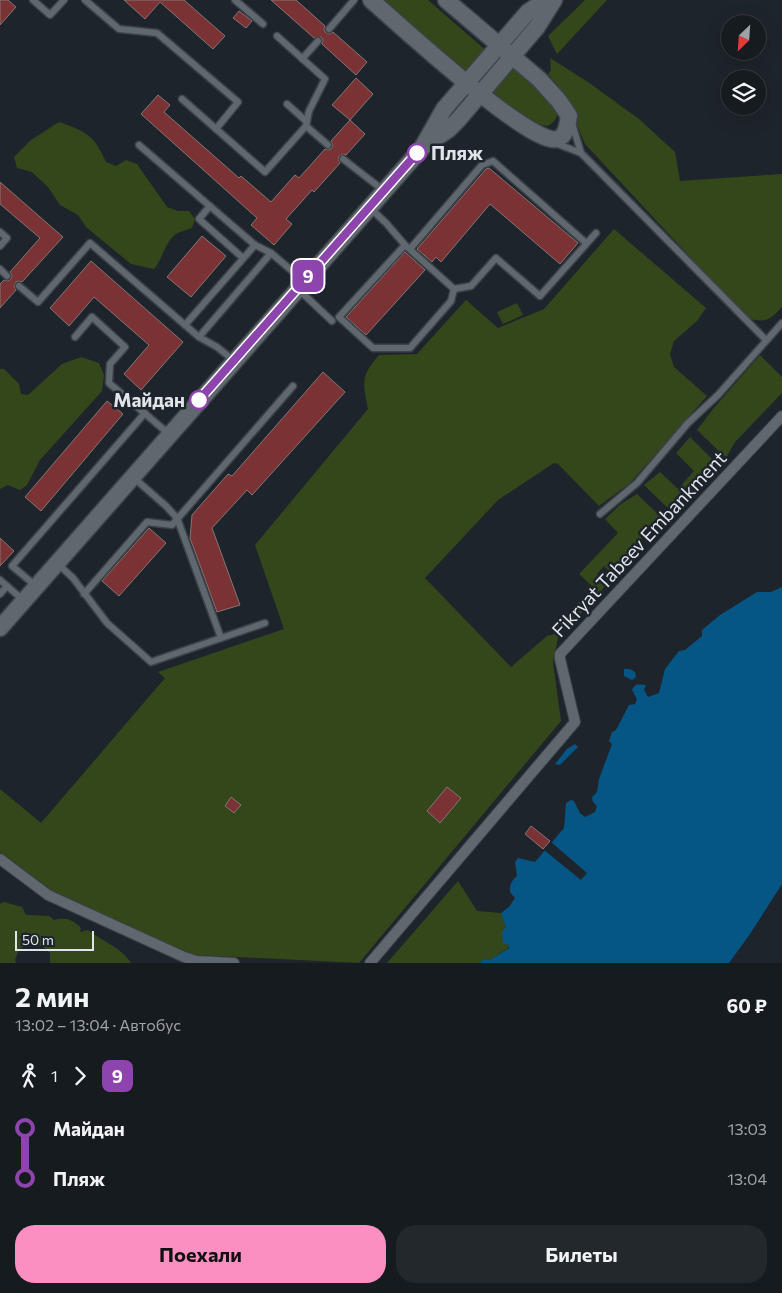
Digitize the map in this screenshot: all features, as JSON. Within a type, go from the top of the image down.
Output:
[{"type":"street","points":[[371,0],[512,119],[547,139],[557,139],[564,134],[569,116],[550,90],[446,0]]},
{"type":"street","points":[[474,88],[499,46],[528,12],[546,0]]},
{"type":"street","points":[[0,628],[383,190],[422,148],[444,109],[513,57],[538,27],[554,0]]},
{"type":"street","name":"Fikryat Tabeev Embankment","points":[[370,963],[575,722],[560,654],[782,416]]},
{"type":"street","points":[[0,859],[48,896],[184,958],[195,962],[234,963]]},
{"type":"lane","points":[[33,0],[50,15],[64,0]]},
{"type":"lane","points":[[85,0],[119,29],[157,33],[238,102],[216,129]]},
{"type":"lane","points":[[235,0],[263,24]]},
{"type":"lane","points":[[329,29],[354,0]]},
{"type":"lane","points":[[182,99],[265,172],[307,124],[309,111],[325,80],[276,36]]},
{"type":"lane","points":[[302,59],[318,41]]},
{"type":"lane","points":[[287,104],[328,145]]},
{"type":"lane","points":[[569,116],[581,153]]},
{"type":"lane","points":[[547,139],[581,153],[766,340]]},
{"type":"lane","points":[[139,145],[255,245],[271,253],[332,320]]},
{"type":"lane","points":[[344,158],[383,190]]},
{"type":"lane","points":[[454,289],[451,301],[410,348],[373,348],[339,317],[408,247],[482,165],[493,161],[586,243]]},
{"type":"lane","points":[[210,206],[198,219],[243,258]]},
{"type":"lane","points":[[369,207],[386,222],[408,247],[454,289]]},
{"type":"lane","points":[[0,232],[7,238],[0,246]]},
{"type":"lane","points":[[454,289],[471,286],[496,258],[540,296],[596,232]]},
{"type":"lane","points":[[19,286],[38,302],[90,243],[199,338],[217,347],[234,361]]},
{"type":"lane","points":[[185,325],[255,245]]},
{"type":"lane","points":[[199,338],[271,253]]},
{"type":"lane","points":[[0,270],[7,276]]},
{"type":"lane","points":[[75,337],[92,317],[125,347],[110,364],[109,383],[170,435]]},
{"type":"lane","points":[[600,514],[637,483],[688,423],[718,395],[782,323]]},
{"type":"lane","points":[[84,594],[147,522],[172,524],[293,386]]},
{"type":"lane","points":[[37,586],[12,566],[31,540],[145,413]]},
{"type":"lane","points":[[133,477],[177,518],[221,638]]},
{"type":"lane","points":[[57,564],[73,578],[107,624],[151,662],[265,623]]},
{"type":"lane","points":[[0,580],[24,601]]},
{"type":"lane","points":[[0,594],[7,586]]},
{"type":"green space","points":[[383,0],[428,0],[489,53],[470,75]]},
{"type":"green space","points":[[585,0],[607,0],[557,54],[548,36]]},
{"type":"green space","points":[[550,58],[588,82],[639,119],[675,152],[680,181],[782,174],[782,307],[774,315],[764,320],[748,319],[585,144],[567,100],[548,74],[551,70]]},
{"type":"green space","points":[[513,62],[539,87],[555,108],[556,118],[548,126],[524,117],[509,107],[490,89]]},
{"type":"green space","points":[[59,122],[83,132],[93,140],[106,162],[116,166],[126,160],[137,164],[167,207],[178,211],[189,211],[195,219],[192,228],[176,234],[172,238],[154,269],[131,264],[86,227],[78,215],[60,205],[48,187],[32,172],[17,168],[14,157],[31,140]]},
{"type":"green space","points":[[614,229],[706,308],[697,321],[674,341],[670,354],[674,367],[707,396],[630,483],[599,506],[558,464],[554,463],[498,500],[425,578],[511,667],[547,636],[559,633],[553,662],[561,721],[359,963],[196,955],[51,890],[0,852],[0,789],[41,823],[165,678],[158,672],[284,629],[255,545],[368,409],[364,380],[379,355],[417,354],[466,300],[498,328],[544,309]]},
{"type":"green space","points":[[517,303],[523,315],[503,324],[497,312]]},
{"type":"green space","points":[[760,355],[782,377],[782,393],[735,442],[726,458],[697,430]]},
{"type":"green space","points":[[81,357],[99,363],[104,375],[102,391],[40,460],[27,485],[20,490],[8,485],[0,489],[0,369],[4,369],[19,384],[21,394],[28,395],[62,364]]},
{"type":"green space","points":[[690,437],[717,464],[697,490],[671,511],[644,485],[660,472],[678,489],[694,471],[676,453]]},
{"type":"green space","points":[[637,494],[664,520],[637,543],[613,575],[604,566],[597,574],[606,584],[594,602],[563,629],[559,624],[593,587],[579,574],[618,533],[605,519],[621,504]]},
{"type":"green space","points":[[458,881],[477,911],[501,913],[506,928],[504,944],[509,945],[508,948],[490,960],[484,959],[479,963],[387,963]]},
{"type":"green space","points":[[4,902],[22,907],[26,915],[49,916],[54,920],[65,919],[72,921],[81,928],[80,932],[88,930],[117,949],[131,963],[50,963],[50,953],[42,946],[31,943],[19,949],[15,960],[16,963],[0,963],[0,904]]},
{"type":"water","points":[[782,587],[782,884],[729,963],[479,963],[484,959],[490,960],[509,948],[508,944],[503,944],[502,931],[506,928],[501,913],[509,907],[515,898],[510,889],[512,881],[517,876],[515,862],[518,858],[535,862],[564,828],[566,803],[571,800],[574,801],[580,813],[585,817],[595,812],[597,806],[593,802],[592,797],[597,792],[599,779],[612,744],[609,741],[612,732],[616,730],[629,705],[635,704],[637,699],[632,690],[633,687],[638,684],[646,685],[644,690],[648,697],[659,693],[665,669],[679,651],[685,650],[702,636],[702,630],[720,615],[757,592],[771,592]]},
{"type":"water","points":[[624,669],[630,669],[635,672],[636,677],[632,680],[624,676]]},
{"type":"water","points":[[575,744],[578,747],[560,765],[555,764],[567,749]]},
{"type":"pier","points":[[551,842],[587,873],[581,880],[544,850]]},
{"type":"building","points":[[0,0],[8,0],[16,7],[0,25]]},
{"type":"building","points":[[124,0],[184,0],[225,36],[213,49],[160,2],[145,19]]},
{"type":"building","points":[[271,0],[296,0],[325,26],[325,32],[329,34],[333,32],[367,62],[356,75],[322,44],[323,40],[321,37],[314,38]]},
{"type":"building","points":[[239,11],[252,21],[246,28],[233,18]]},
{"type":"building","points":[[356,78],[373,94],[350,120],[332,105]]},
{"type":"building","points":[[158,95],[170,105],[164,112],[239,178],[241,176],[271,202],[295,175],[299,178],[325,149],[331,149],[333,145],[331,141],[350,120],[365,134],[346,155],[339,156],[340,163],[286,219],[292,224],[274,245],[251,225],[257,218],[141,114]]},
{"type":"building","points":[[489,168],[578,243],[560,264],[490,204],[441,262],[436,257],[432,262],[417,249],[486,169]]},
{"type":"building","points":[[0,182],[63,237],[22,282],[16,282],[14,286],[16,290],[0,308],[0,284],[4,280],[8,281],[11,279],[12,275],[10,272],[40,238],[0,204]]},
{"type":"building","points":[[202,236],[226,256],[191,297],[167,277]]},
{"type":"building","points":[[405,252],[425,270],[366,335],[346,317]]},
{"type":"building","points":[[91,261],[183,342],[141,390],[124,374],[149,345],[94,297],[69,326],[50,308]]},
{"type":"building","points":[[323,372],[345,392],[252,495],[247,490],[212,528],[240,605],[217,612],[190,538],[192,515],[228,474],[232,476]]},
{"type":"building","points":[[107,401],[123,414],[41,511],[25,497]]},
{"type":"building","points":[[149,528],[166,543],[119,596],[102,581]]},
{"type":"building","points":[[0,538],[14,551],[0,566]]},
{"type":"building","points":[[447,787],[461,798],[440,823],[427,811]]},
{"type":"building","points":[[231,797],[241,805],[234,813],[225,806]]},
{"type":"building","points":[[531,826],[550,841],[543,849],[525,834]]},
{"type":"bus line","name":"9","points":[[199,400],[417,153]]},
{"type":"place","name":"Пляж","points":[[417,153]]},
{"type":"place","name":"Майдан","points":[[199,400]]}]
